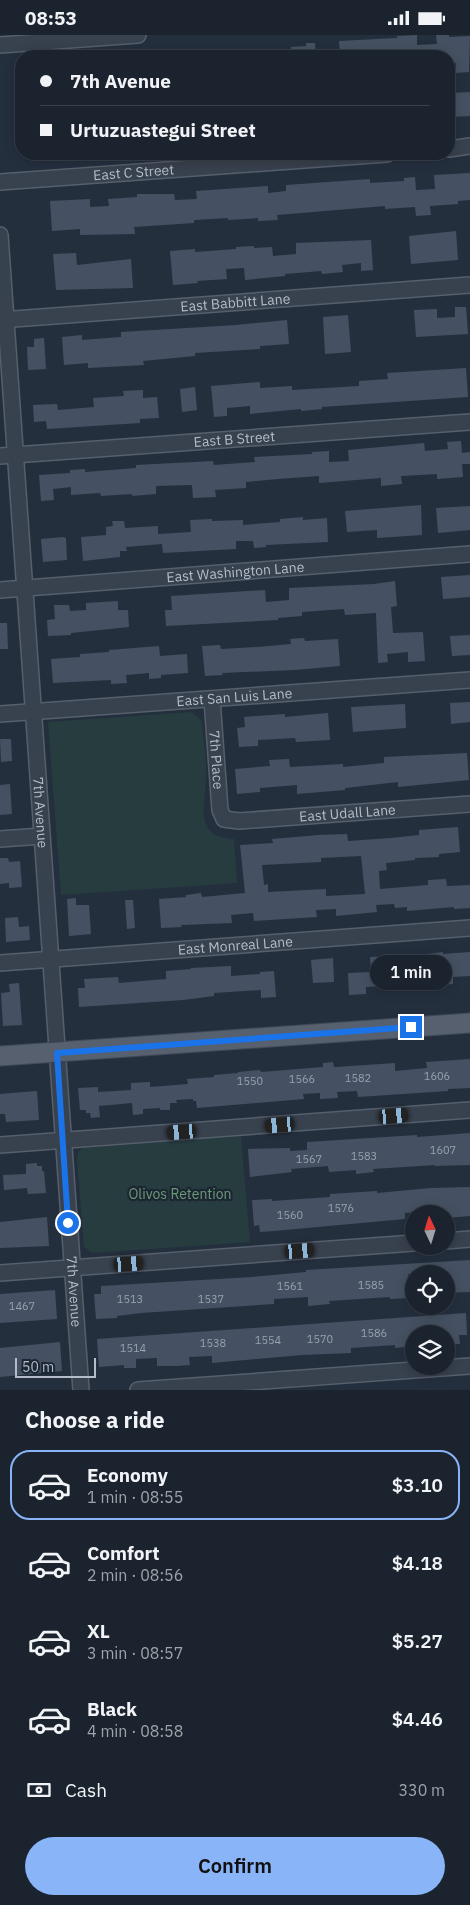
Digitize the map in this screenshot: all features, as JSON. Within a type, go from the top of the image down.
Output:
[{"type":"main road","points":[[0,1057],[470,1023]]},
{"type":"street","points":[[0,45],[138,35]]},
{"type":"street","points":[[455,148],[470,146]]},
{"type":"street","name":"East C Street","points":[[0,182],[304,160]]},
{"type":"street","name":"7th Avenue","points":[[0,235],[3,320],[16,455],[81,1390]]},
{"type":"street","name":"East Babbitt Lane","points":[[3,320],[470,285]]},
{"type":"street","name":"East B Street","points":[[0,456],[470,421]]},
{"type":"street","name":"East Washington Lane","points":[[0,590],[470,555]]},
{"type":"street","name":"East San Luis Lane","points":[[0,714],[470,680]]},
{"type":"street","name":"7th Place","points":[[212,699],[220,810],[224,819]]},
{"type":"street","name":"East Udall Lane","points":[[224,819],[239,821],[470,804]]},
{"type":"street","points":[[0,839],[42,836]]},
{"type":"street","name":"East Monreal Lane","points":[[0,963],[470,928]]},
{"type":"street","points":[[0,1145],[470,1110]]},
{"type":"street","points":[[455,1240],[470,1239]]},
{"type":"street","points":[[0,1273],[405,1244]]},
{"type":"street","points":[[138,1390],[470,1366]]},
{"type":"green space","points":[[192,712],[202,721],[206,769],[204,817],[207,826],[212,832],[221,837],[234,839],[237,883],[61,895],[48,722]]},
{"type":"green space","name":"Olivos Retention","points":[[241,1136],[250,1242],[93,1253],[84,1247],[77,1159],[78,1152],[83,1148]]},
{"type":"building","points":[[417,35],[417,45],[437,44],[436,35],[449,35],[449,37],[470,36],[469,72],[456,73],[455,50],[340,50],[339,41],[397,38],[397,36]]},
{"type":"building","points":[[306,43],[315,43],[316,50],[291,50],[291,47],[306,46]]},
{"type":"building","points":[[470,92],[470,116],[455,117],[455,93]]},
{"type":"building","points":[[470,173],[470,200],[458,201],[458,204],[430,206],[431,215],[416,216],[415,207],[385,209],[385,206],[277,215],[278,220],[258,221],[258,218],[228,220],[228,218],[194,220],[194,223],[134,227],[135,234],[80,235],[80,229],[52,231],[50,201],[90,199],[90,207],[109,206],[108,199],[137,197],[137,194],[174,194],[175,200],[197,199],[196,191],[268,186],[268,193],[286,191],[286,185],[370,179],[370,183],[404,181],[404,178],[415,177],[416,190],[435,189],[434,175]]},
{"type":"building","points":[[456,231],[458,260],[411,264],[409,236]]},
{"type":"building","points":[[371,240],[373,270],[361,271],[361,263],[342,265],[343,272],[322,274],[321,271],[245,280],[244,268],[226,269],[227,279],[173,285],[170,251],[195,249],[195,252],[254,246],[254,248],[272,247],[273,256],[296,254],[296,243]]},
{"type":"building","points":[[76,253],[77,265],[131,259],[133,288],[56,290],[53,254]]},
{"type":"building","points":[[455,307],[466,307],[468,334],[416,337],[414,310],[437,309],[437,318],[455,317]]},
{"type":"building","points":[[348,315],[351,352],[325,354],[323,317]]},
{"type":"building","points":[[287,320],[289,344],[260,346],[260,349],[195,353],[195,356],[143,361],[144,365],[88,368],[88,363],[64,365],[62,337],[82,335],[82,340],[121,337],[121,332]]},
{"type":"building","points":[[44,338],[46,369],[28,370],[27,347],[34,347],[34,339]]},
{"type":"building","points":[[466,368],[468,397],[250,414],[250,406],[227,408],[227,416],[214,417],[211,386],[260,382],[260,388],[292,386],[292,390],[359,386],[359,381],[388,379],[387,373]]},
{"type":"building","points":[[195,387],[197,410],[182,412],[180,389]]},
{"type":"building","points":[[143,390],[143,398],[157,397],[159,418],[140,419],[140,423],[47,429],[46,421],[34,422],[33,405],[57,404],[58,410],[94,407],[93,398],[124,396],[123,391]]},
{"type":"building","points":[[461,441],[462,453],[470,452],[470,464],[462,464],[463,477],[437,479],[437,474],[401,476],[402,484],[381,486],[381,478],[319,483],[319,476],[278,479],[246,482],[246,488],[215,490],[216,497],[193,498],[192,485],[156,486],[156,494],[132,496],[132,494],[101,496],[100,493],[71,495],[71,487],[53,489],[54,500],[41,501],[39,475],[70,473],[70,470],[85,469],[85,472],[136,468],[136,465],[213,461],[214,465],[255,462],[254,457],[312,454],[312,452],[329,451],[329,462],[349,461],[348,450],[424,443],[425,451],[448,449],[447,442]]},
{"type":"building","points":[[421,505],[422,535],[377,538],[377,530],[347,532],[345,511]]},
{"type":"building","points":[[470,506],[470,530],[438,533],[436,508]]},
{"type":"building","points":[[303,517],[303,520],[327,518],[328,542],[266,545],[266,547],[254,548],[253,541],[236,541],[236,549],[163,553],[162,544],[126,547],[127,551],[120,551],[120,557],[83,561],[81,537],[106,535],[106,527],[113,526],[112,521],[124,521],[125,528],[158,526],[158,534],[191,532],[190,520],[243,520],[243,525],[280,522],[280,519]]},
{"type":"building","points":[[66,538],[67,560],[43,562],[41,539]]},
{"type":"building","points":[[470,575],[470,597],[443,599],[441,577]]},
{"type":"building","points":[[395,581],[397,606],[391,607],[393,633],[423,632],[425,661],[408,662],[408,652],[387,654],[388,662],[378,663],[376,613],[345,615],[344,609],[302,612],[302,616],[278,618],[278,620],[166,626],[165,610],[172,610],[171,596],[265,590],[266,602],[289,600],[289,588],[374,584]]},
{"type":"building","points":[[118,601],[118,610],[128,610],[129,627],[71,633],[71,635],[48,636],[47,620],[55,619],[54,605],[69,605],[70,611],[86,610],[86,603]]},
{"type":"building","points":[[0,623],[7,623],[8,649],[0,649]]},
{"type":"building","points":[[470,635],[470,655],[452,656],[450,636]]},
{"type":"building","points":[[304,638],[305,641],[338,639],[340,666],[222,673],[223,675],[205,676],[202,646],[220,645],[221,649],[258,647],[291,644],[290,639]]},
{"type":"building","points":[[159,646],[160,656],[187,654],[188,673],[161,675],[161,678],[149,679],[149,673],[126,675],[127,683],[111,684],[111,680],[53,683],[51,659],[80,657],[80,654],[109,652],[109,650]]},
{"type":"building","points":[[470,702],[470,722],[451,724],[450,703]]},
{"type":"building","points":[[405,704],[406,728],[353,732],[351,707]]},
{"type":"building","points":[[328,713],[330,740],[296,742],[295,738],[258,740],[258,746],[239,747],[237,728],[245,727],[244,717],[285,714],[285,717]]},
{"type":"building","points":[[0,739],[11,739],[12,761],[1,762]]},
{"type":"building","points":[[467,753],[469,780],[398,787],[398,782],[345,788],[345,790],[297,794],[297,785],[260,788],[260,792],[237,794],[235,769],[270,766],[269,760],[289,759],[290,767],[343,764],[343,767],[384,763],[384,757]]},
{"type":"building","points":[[10,784],[12,814],[0,815],[0,785]]},
{"type":"building","points":[[458,827],[460,852],[439,854],[439,857],[415,858],[415,860],[386,863],[387,870],[379,871],[380,889],[428,885],[428,880],[446,879],[447,886],[470,885],[470,908],[454,909],[454,907],[407,911],[407,907],[395,908],[394,904],[376,905],[377,912],[336,916],[336,909],[316,910],[317,917],[254,921],[253,913],[231,915],[232,923],[181,925],[182,927],[161,928],[159,899],[186,897],[186,895],[201,893],[202,897],[245,893],[240,845],[273,843],[272,839],[319,835],[347,834],[348,841],[391,838],[419,835],[419,830]],"holes":[[[361,856],[365,894],[326,896],[326,889],[268,892],[268,884],[264,885],[262,865],[321,862],[321,858]]]},
{"type":"building","points":[[0,858],[8,858],[9,862],[20,861],[22,887],[9,888],[9,883],[0,884]]},
{"type":"building","points":[[76,898],[76,905],[89,905],[91,934],[69,936],[67,899]]},
{"type":"building","points":[[125,900],[133,900],[135,928],[127,929]]},
{"type":"building","points":[[18,917],[19,927],[29,926],[30,940],[6,942],[5,918]]},
{"type":"building","points":[[443,952],[443,954],[470,952],[470,976],[453,977],[453,984],[430,986],[429,974],[394,977],[394,985],[366,987],[366,994],[349,995],[348,973],[371,972],[370,957]]},
{"type":"building","points":[[333,958],[334,982],[313,983],[311,960]]},
{"type":"building","points":[[231,966],[231,976],[274,971],[276,997],[261,998],[261,990],[214,993],[214,996],[183,1000],[79,1007],[78,988],[85,988],[84,979],[118,977],[119,983],[166,979],[166,971]]},
{"type":"building","points":[[19,983],[22,1025],[3,1026],[1,993],[10,992],[9,984]]},
{"type":"building","points":[[470,1059],[470,1088],[448,1089],[448,1091],[358,1097],[357,1091],[337,1092],[338,1098],[320,1099],[320,1093],[303,1094],[304,1099],[197,1108],[196,1101],[193,1101],[193,1099],[176,1100],[177,1103],[170,1103],[170,1110],[160,1110],[160,1108],[143,1109],[143,1114],[133,1115],[132,1103],[99,1106],[100,1117],[91,1118],[90,1113],[86,1113],[86,1110],[80,1110],[78,1088],[98,1087],[98,1092],[131,1090],[131,1083],[150,1082],[150,1087],[188,1084],[187,1079],[260,1070],[261,1072],[323,1067],[323,1063],[333,1062],[334,1067],[395,1063],[395,1071],[427,1068],[426,1062]]},
{"type":"building","points":[[37,1091],[39,1120],[6,1122],[5,1114],[0,1114],[0,1094]]},
{"type":"building","points":[[470,1133],[470,1165],[373,1169],[374,1172],[356,1174],[356,1170],[329,1172],[328,1166],[291,1169],[292,1172],[250,1177],[248,1149],[290,1148],[290,1151],[307,1150],[307,1142]]},
{"type":"building","points":[[37,1163],[37,1166],[42,1166],[42,1171],[44,1171],[46,1193],[28,1194],[27,1188],[4,1190],[3,1175],[26,1174],[26,1164]]},
{"type":"building","points":[[470,1187],[470,1216],[455,1217],[455,1205],[405,1205],[405,1219],[260,1232],[259,1225],[254,1226],[252,1200],[272,1199],[272,1201],[330,1197],[330,1194],[377,1191],[377,1193],[431,1188]]},
{"type":"building","points":[[47,1217],[49,1246],[0,1248],[0,1222]]},
{"type":"building","points":[[470,1260],[470,1292],[455,1293],[455,1265],[405,1265],[405,1298],[390,1299],[390,1297],[329,1301],[330,1304],[308,1306],[308,1297],[274,1299],[274,1304],[141,1313],[117,1316],[117,1318],[96,1319],[94,1294],[101,1294],[101,1286],[252,1277],[306,1272],[306,1270]]},
{"type":"building","points":[[55,1290],[57,1319],[0,1323],[0,1294]]},
{"type":"building","points":[[466,1313],[467,1335],[459,1335],[460,1344],[455,1344],[455,1325],[405,1325],[405,1347],[395,1348],[395,1345],[351,1348],[351,1353],[302,1355],[212,1363],[212,1356],[189,1357],[190,1365],[177,1366],[157,1366],[157,1358],[136,1359],[136,1368],[124,1368],[124,1365],[99,1367],[97,1339]]},
{"type":"building","points":[[60,1342],[62,1371],[0,1377],[0,1348]]},
{"type":"route","points":[[68,1223],[57,1053],[411,1027]]}]
